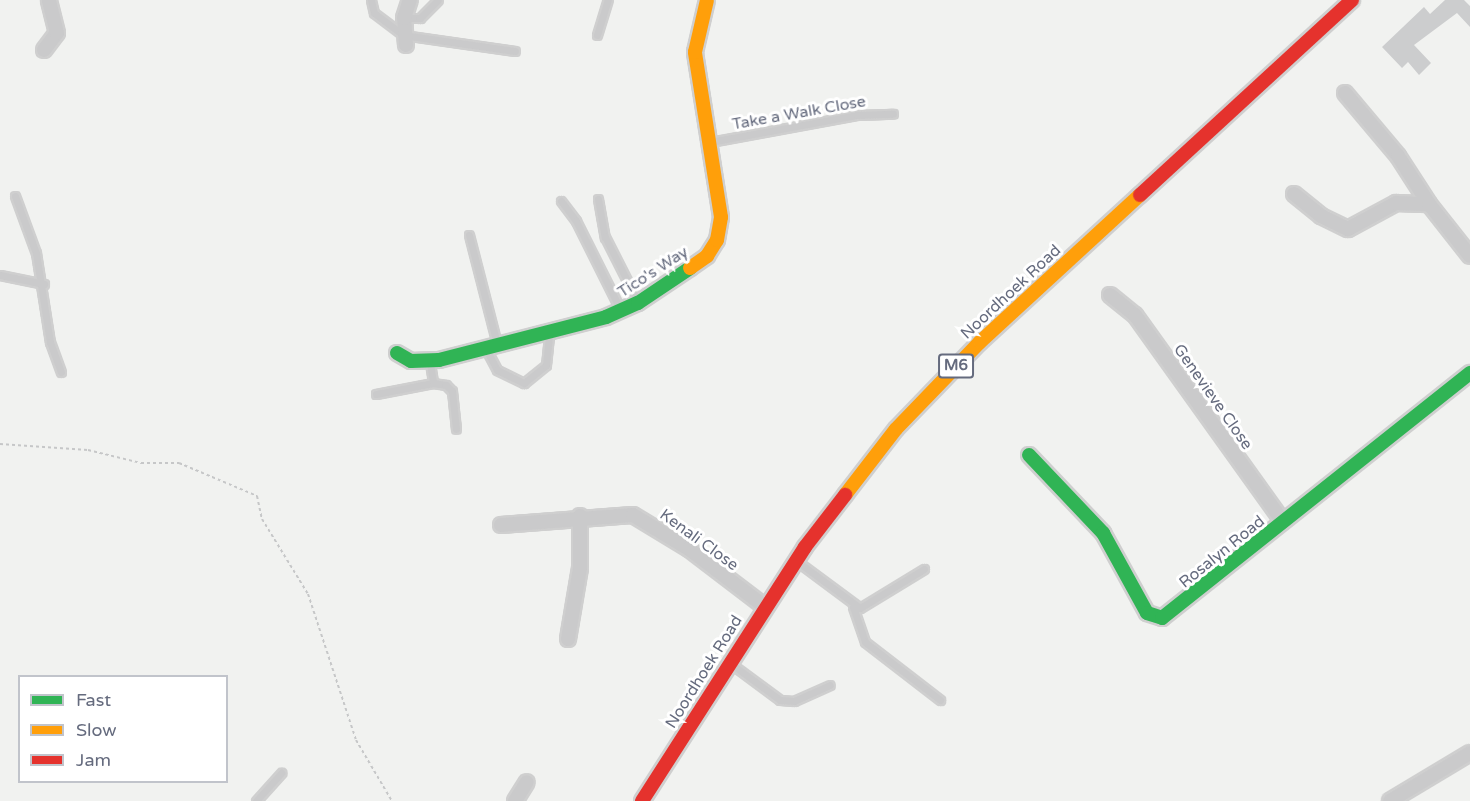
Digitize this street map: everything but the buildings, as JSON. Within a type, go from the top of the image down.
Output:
[{"type":"street","points":[[44,50],[57,33],[49,0]]},
{"type":"street","points":[[404,40],[404,18],[410,0]]},
{"type":"street","name":"Tico's Way","points":[[397,353],[411,361],[430,361],[492,348],[621,312],[638,303],[706,256],[717,240],[721,217],[695,52],[706,0]]},
{"type":"street","name":"Noordhoek Road","points":[[642,801],[796,560],[870,459],[935,386],[1352,0]]},
{"type":"street","points":[[1345,93],[1398,156],[1429,204],[1470,256]]},
{"type":"street","points":[[1294,195],[1348,229],[1396,204],[1429,204]]},
{"type":"street","name":"Genevieve Close","points":[[1110,295],[1135,315],[1284,522]]},
{"type":"street","name":"Rosalyn Road","points":[[1029,455],[1103,533],[1125,566],[1147,613],[1155,618],[1169,615],[1194,597],[1470,373]]},
{"type":"street","name":"Kenali Close","points":[[501,525],[624,513],[642,519],[765,607]]},
{"type":"street","points":[[568,639],[580,568],[580,516]]},
{"type":"street","points":[[1390,801],[1470,753]]},
{"type":"street","points":[[515,801],[527,782]]},
{"type":"lane","points":[[371,0],[374,13],[404,40],[515,51]]},
{"type":"lane","points":[[404,18],[420,18],[438,0]]},
{"type":"lane","points":[[597,35],[608,0]]},
{"type":"lane","name":"Take a Walk Close","points":[[710,142],[857,115],[893,114]]},
{"type":"lane","points":[[15,196],[44,284],[50,342],[61,372]]},
{"type":"lane","points":[[598,199],[605,237],[638,303]]},
{"type":"lane","points":[[561,201],[576,221],[621,312]]},
{"type":"lane","points":[[469,235],[497,370],[524,383],[546,364],[549,333]]},
{"type":"lane","points":[[0,275],[44,284]]},
{"type":"lane","points":[[430,361],[433,383]]},
{"type":"lane","points":[[376,394],[433,383],[452,391],[456,429]]},
{"type":"lane","points":[[796,560],[854,607],[865,642],[940,700]]},
{"type":"lane","points":[[854,607],[868,606],[924,569]]},
{"type":"lane","points":[[730,663],[780,700],[794,701],[831,685]]},
{"type":"lane","points":[[256,801],[281,773]]},
{"type":"path","points":[[0,444],[88,450],[141,463],[179,463],[257,496],[262,519],[308,594],[357,740],[392,801]]},
{"type":"traffic: fast","points":[[397,353],[411,361],[439,360],[606,317],[638,303],[690,268]]},
{"type":"traffic: fast","points":[[1029,455],[1103,533],[1147,613],[1162,618],[1470,373]]},
{"type":"traffic: slow","points":[[690,268],[707,256],[717,240],[721,217],[695,52],[707,0]]},
{"type":"traffic: slow","points":[[845,495],[896,429],[980,342],[1140,195]]},
{"type":"traffic: jam","points":[[1140,195],[1352,0]]},
{"type":"traffic: jam","points":[[642,801],[805,547],[845,495]]}]
